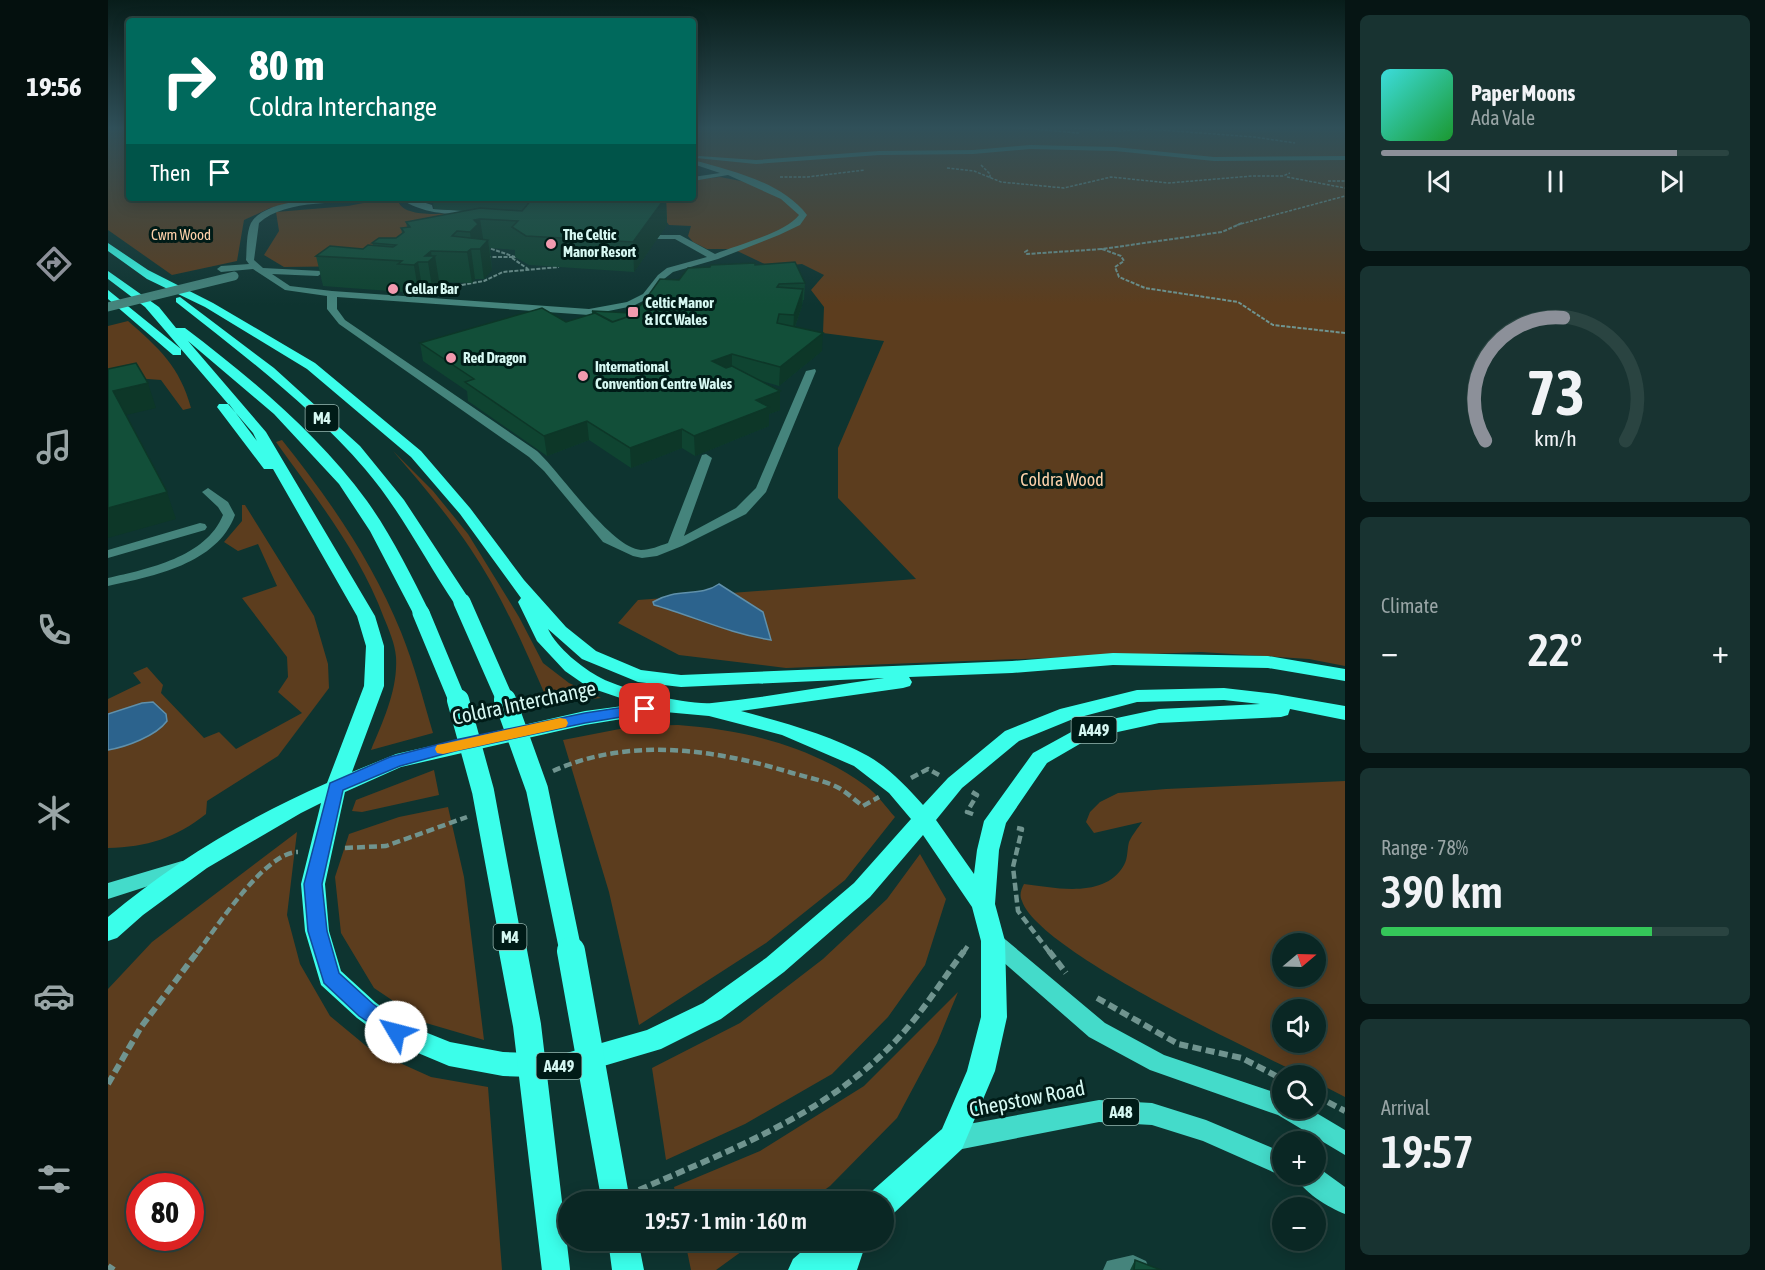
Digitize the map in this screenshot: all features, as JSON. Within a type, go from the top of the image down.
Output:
[{"type":"highway","name":"M4","points":[[108,246],[277,376],[356,449],[405,510],[462,603],[500,685],[537,789],[620,1191]]},
{"type":"highway","name":"M4","points":[[142,271],[208,305],[311,366],[416,454],[465,511],[518,584],[560,631],[589,655],[638,676],[681,681],[1012,667]]},
{"type":"highway","name":"M4","points":[[108,274],[207,350],[275,407],[326,461],[360,502],[392,552],[421,613],[456,694],[483,791],[526,1025],[556,1270]]},
{"type":"highway","name":"M4","points":[[108,295],[167,342],[191,365],[254,449],[297,496]]},
{"type":"highway","name":"M4","points":[[150,306],[219,382],[259,432],[366,616],[375,646],[374,686],[336,787]]},
{"type":"highway","name":"M4","points":[[518,584],[543,637],[572,667],[595,683],[665,706]]},
{"type":"highway","points":[[709,709],[1012,667],[1113,659],[1268,662],[1345,675]]},
{"type":"highway","name":"A449","points":[[336,787],[313,884],[318,931],[330,977],[366,1010],[396,1032],[450,1054],[503,1064],[562,1066],[652,1041],[712,1011],[774,965],[862,890],[955,783],[1011,736],[1067,714],[1137,696],[1224,694],[1276,700],[1345,714]]},
{"type":"highway","name":"Coldra Interchange","points":[[108,931],[135,908],[199,862],[293,807],[396,761],[585,718],[665,706],[709,709],[788,730],[861,761],[896,788],[924,820],[987,922]]},
{"type":"highway","name":"A449","points":[[987,922],[988,850],[995,821],[1040,758],[1084,732],[1159,716],[1315,708]]},
{"type":"highway","points":[[894,1192],[952,1139],[981,1071],[994,1017],[987,922]]},
{"type":"highway","points":[[624,1251],[628,1270]]},
{"type":"highway","points":[[804,1270],[826,1251]]},
{"type":"highway","points":[[841,1270],[848,1251]]},
{"type":"main road","points":[[108,891],[199,862]]},
{"type":"main road","points":[[987,922],[1097,1030],[1158,1063],[1272,1103]]},
{"type":"main road","name":"Chepstow Road","points":[[952,1139],[1099,1112],[1152,1114],[1206,1131],[1272,1160]]},
{"type":"main road","points":[[1304,1119],[1345,1143]]},
{"type":"main road","points":[[1321,1185],[1345,1203]]},
{"type":"lane","points":[[341,201],[278,208],[258,217],[255,222],[250,260],[260,270],[288,288],[332,294],[578,312],[621,307],[646,296],[662,276],[670,270],[715,257],[797,223],[803,215],[798,206],[765,186]]},
{"type":"lane","points":[[311,201],[315,203]]},
{"type":"lane","points":[[412,201],[429,207],[430,211],[487,214]]},
{"type":"lane","points":[[696,263],[674,245],[655,239],[678,233],[694,248],[715,257]]},
{"type":"lane","points":[[108,295],[240,266],[260,270],[303,275],[318,273],[260,270],[108,307]]},
{"type":"lane","points":[[332,294],[332,309],[335,316],[541,460],[601,532],[613,543],[642,554],[674,544],[741,512],[755,498],[762,489],[811,371]]},
{"type":"lane","points":[[621,307],[626,313],[625,317]]},
{"type":"lane","points":[[674,544],[706,458]]},
{"type":"lane","points":[[108,582],[172,565],[210,543],[225,528],[229,515],[223,505],[208,492]]},
{"type":"lane","points":[[108,554],[200,527]]},
{"type":"lane","points":[[1116,1270],[1132,1268],[1137,1270]]},
{"type":"path","points":[[1046,186],[1071,186]]},
{"type":"path","points":[[1028,250],[1025,252],[1027,254],[1044,254],[1102,249],[1222,232],[1239,224],[1345,196]]},
{"type":"path","points":[[489,248],[515,257],[508,258]]},
{"type":"path","points":[[1102,249],[1121,256],[1124,261],[1115,267],[1119,277],[1145,288],[1238,302],[1273,325],[1345,333]]},
{"type":"path","points":[[479,256],[508,258],[519,261],[528,269]]},
{"type":"path","points":[[446,303],[462,285],[484,281],[503,272],[559,267]]},
{"type":"path","points":[[549,773],[568,761],[621,751],[677,749],[770,765],[837,787],[863,806],[928,769],[977,795],[967,812],[1022,829],[1013,867],[1018,910],[1069,976]]},
{"type":"path","points":[[108,1084],[141,1027],[253,879],[289,852],[386,846],[471,815]]},
{"type":"path","points":[[636,1191],[768,1133],[826,1099],[864,1071],[901,1035],[987,922]]},
{"type":"path","points":[[1088,991],[1106,1005],[1178,1044],[1242,1058],[1272,1074]]},
{"type":"path","points":[[1326,1101],[1345,1111]]},
{"type":"path","points":[[108,1266],[114,1270]]},
{"type":"green space","name":"Cwm Wood","points":[[108,186],[126,186],[126,201],[298,201],[270,208],[244,220],[237,261],[172,275],[108,230]]},
{"type":"green space","name":"Coldra Wood","points":[[696,186],[1345,186],[1345,666],[1309,659],[1201,652],[786,668],[679,655],[618,623],[638,600],[916,579],[838,498],[838,448],[884,341],[823,333],[824,307],[811,290],[824,275],[802,264],[771,267],[733,249],[707,249],[693,242],[688,236],[691,226],[669,225],[651,201],[696,201]]},
{"type":"green space","points":[[374,201],[398,201],[407,210],[415,212],[455,214],[364,266],[284,267],[264,255],[279,231],[276,212],[348,206]]},
{"type":"green space","points":[[128,321],[167,359],[181,381],[191,408],[183,410],[161,380],[108,376],[108,326]]},
{"type":"green space","points":[[282,440],[333,508],[377,580],[406,644],[433,733],[371,750],[389,705],[395,681],[396,657],[393,642],[363,571],[336,527],[276,442]]},
{"type":"green space","points":[[393,451],[433,491],[468,534],[519,617],[543,663],[569,683],[601,698],[549,704],[513,624],[482,567],[443,511]]},
{"type":"green space","points":[[242,505],[245,505],[314,616],[328,664],[329,688],[278,756],[207,801],[206,814],[195,822],[160,840],[136,846],[108,848],[108,699],[141,683],[133,673],[147,667],[163,685],[161,693],[204,738],[219,732],[236,749],[302,713],[278,692],[288,677],[287,657],[242,598],[277,586],[258,544],[238,551],[224,542],[242,521]]},
{"type":"green space","points":[[678,725],[753,736],[800,750],[845,772],[866,786],[895,817],[845,880],[766,943],[639,1025],[609,892],[563,740],[635,726]]},
{"type":"green space","points":[[434,770],[439,795],[362,812],[352,811],[356,800]]},
{"type":"green space","points":[[1345,781],[1345,1097],[1326,1087],[1326,1065],[1282,1065],[1239,1044],[1104,971],[1065,946],[1037,922],[1022,901],[1021,892],[1024,884],[1065,889],[1092,887],[1116,876],[1124,865],[1130,839],[1142,822],[1094,833],[1086,822],[1090,812],[1100,802],[1118,793]]},
{"type":"green space","points":[[448,807],[464,877],[484,1040],[426,1023],[374,988],[341,933],[335,877],[349,834],[399,817]]},
{"type":"green space","points":[[297,832],[287,915],[300,964],[330,1016],[371,1050],[431,1077],[488,1087],[502,1270],[108,1270],[108,989],[152,942]]},
{"type":"green space","points":[[920,854],[946,899],[925,965],[888,1017],[832,1074],[745,1124],[666,1160],[652,1068],[740,1023],[823,959],[887,899]]},
{"type":"green space","points":[[958,992],[937,1043],[897,1118],[823,1191],[675,1191],[674,1187],[760,1151],[864,1086]]},
{"type":"green space","points":[[687,1251],[742,1251],[716,1270],[691,1270]]},
{"type":"water","points":[[719,584],[763,612],[771,640],[726,629],[654,605],[653,602],[671,595],[704,591]]},
{"type":"water","points":[[153,702],[166,714],[167,721],[156,731],[140,740],[108,750],[108,714],[142,703]]},
{"type":"building","points":[[530,201],[663,201],[633,242],[526,236],[512,227],[518,221],[480,219],[474,220],[478,224],[470,232],[457,231],[452,236],[488,240],[480,249],[471,249],[467,252],[431,251],[425,256],[435,256],[428,262],[418,262],[414,265],[398,264],[402,261],[316,256],[330,246],[363,249],[368,245],[393,247],[396,245],[372,243],[379,238],[396,238],[404,232],[401,228],[410,227],[406,222],[480,208],[522,211]]},
{"type":"building","name":"International Convention Centre Wales","points":[[795,262],[805,283],[779,284],[777,287],[803,289],[794,315],[779,314],[777,323],[823,333],[780,367],[732,354],[712,361],[726,368],[732,366],[780,391],[756,400],[769,407],[694,436],[682,429],[630,448],[587,421],[544,436],[465,382],[474,379],[420,343],[542,308],[566,322],[595,313],[612,322],[627,317],[643,303],[660,279],[679,280],[688,268]]},
{"type":"building","points":[[592,311],[631,313],[613,322]]},
{"type":"building","points":[[136,363],[148,383],[113,391],[167,492],[108,508],[108,369]]},
{"type":"building","points":[[1135,1260],[1161,1270],[1134,1270]]},
{"type":"slow traffic","points":[[443,749],[560,723]]},
{"type":"place","name":"The Celtic Manor Resort","points":[[551,244]]},
{"type":"place","name":"Cellar Bar","points":[[393,289]]},
{"type":"place","name":"Celtic Manor & ICC Wales","points":[[633,312]]},
{"type":"place","name":"Red Dragon","points":[[451,358]]},
{"type":"place","name":"International Convention Centre Wales","points":[[583,376]]},
{"type":"route","points":[[396,1032],[366,1010],[330,977],[318,931],[313,884],[336,787],[396,761],[455,746],[585,718],[645,709]]}]
